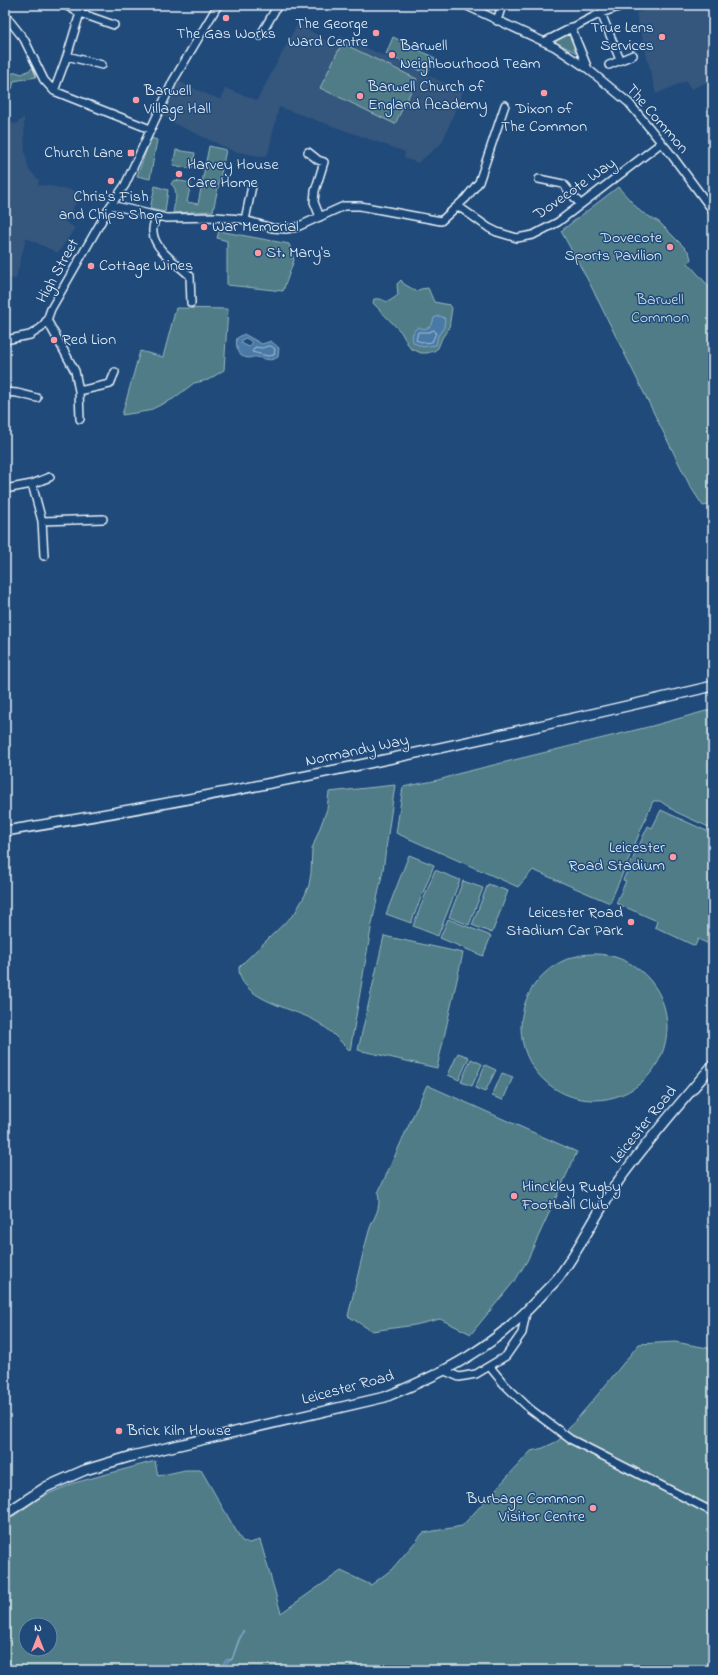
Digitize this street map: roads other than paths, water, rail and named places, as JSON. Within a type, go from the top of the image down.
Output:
[{"type":"main road","name":"Normandy Way","points":[[5,831],[332,772],[713,686]]},
{"type":"main road","name":"Leicester Road","points":[[5,1514],[46,1487],[85,1470],[132,1456],[385,1397],[444,1371],[462,1361],[492,1341],[526,1312],[558,1278],[618,1182],[642,1149],[713,1065]]},
{"type":"street","points":[[65,5],[80,13],[114,25]]},
{"type":"street","name":"High Street","points":[[48,320],[62,290],[125,185],[173,81],[218,5]]},
{"type":"street","points":[[260,36],[278,5]]},
{"type":"street","name":"The Common","points":[[465,5],[566,53],[629,103],[713,211]]},
{"type":"street","points":[[497,21],[502,5]]},
{"type":"street","points":[[544,42],[570,27],[601,13],[624,5]]},
{"type":"street","points":[[54,91],[67,56],[80,13]]},
{"type":"street","points":[[601,13],[620,60]]},
{"type":"street","points":[[5,15],[24,39],[44,80],[54,91],[150,129]]},
{"type":"street","points":[[570,27],[588,69]]},
{"type":"street","points":[[609,64],[634,55]]},
{"type":"street","points":[[67,56],[102,65]]},
{"type":"street","points":[[112,205],[156,216],[171,218],[216,217],[245,220],[272,228],[286,229],[298,227],[344,206],[360,206],[441,221],[458,206],[479,182],[505,105]]},
{"type":"street","name":"Dovecote Way","points":[[458,206],[488,228],[497,232],[518,238],[529,236],[558,222],[661,143]]},
{"type":"street","points":[[308,152],[318,160],[332,163]]},
{"type":"street","points":[[320,217],[314,202],[315,191],[324,162]]},
{"type":"street","points":[[539,179],[563,184],[580,204]]},
{"type":"street","points":[[245,220],[252,186]]},
{"type":"street","points":[[156,216],[153,232],[157,244],[163,252],[190,276],[191,303]]},
{"type":"street","points":[[5,340],[30,335],[41,328],[48,320],[75,371],[79,391],[80,420]]},
{"type":"street","points":[[79,391],[110,384],[115,372]]},
{"type":"street","points":[[5,392],[37,398]]},
{"type":"street","points":[[5,489],[32,484],[50,477]]},
{"type":"street","points":[[32,484],[42,521],[44,556]]},
{"type":"street","points":[[42,521],[103,519]]},
{"type":"street","points":[[444,1371],[459,1377],[476,1374],[490,1367],[506,1356],[522,1334],[526,1312]]},
{"type":"street","points":[[490,1367],[504,1384],[530,1409],[570,1439],[713,1512]]},
{"type":"water","points":[[439,316],[445,319],[444,327],[438,336],[436,345],[423,347],[414,343],[412,337],[416,328],[418,327],[424,329],[429,327],[434,318]]},
{"type":"water","points":[[244,334],[262,344],[271,341],[279,348],[278,357],[270,360],[256,357],[245,357],[238,350],[236,344],[237,338]],"holes":[[[246,338],[252,342],[249,347],[241,343],[243,339]]]},
{"type":"water","points":[[243,1630],[244,1631],[232,1660],[226,1663],[225,1670],[223,1670],[223,1664],[226,1660],[232,1659]]},
{"type":"place","name":"The Gas Works","points":[[226,18]]},
{"type":"place","name":"The George Ward Centre","points":[[376,33]]},
{"type":"place","name":"True Lens Services","points":[[662,37]]},
{"type":"place","name":"Barwell Neighbourhood Team","points":[[392,55]]},
{"type":"place","name":"Dixon of The Common","points":[[544,93]]},
{"type":"place","name":"Barwell Church of England Academy","points":[[360,96]]},
{"type":"place","name":"Barwell Village Hall","points":[[136,100]]},
{"type":"place","name":"Church Lane","points":[[131,153]]},
{"type":"place","name":"Harvey House Care Home","points":[[179,174]]},
{"type":"place","name":"Chris's Fish and Chips Shop","points":[[111,181]]},
{"type":"place","name":"War Memorial","points":[[204,227]]},
{"type":"place","name":"Dovecote Sports Pavilion","points":[[670,247]]},
{"type":"place","name":"St. Mary's","points":[[258,253]]},
{"type":"place","name":"Cottage Wines","points":[[91,266]]},
{"type":"place","name":"Red Lion","points":[[54,340]]},
{"type":"place","name":"Leicester Road Stadium","points":[[673,857]]},
{"type":"place","name":"Leicester Road Stadium Car Park","points":[[631,922]]},
{"type":"place","name":"Hinckley Rugby Football Club","points":[[514,1196]]},
{"type":"place","name":"Brick Kiln House","points":[[119,1431]]},
{"type":"place","name":"Burbage Common Visitor Centre","points":[[593,1508]]},
{"type":"park label","name":"Barwell Common","points":[[660,309]]}]
